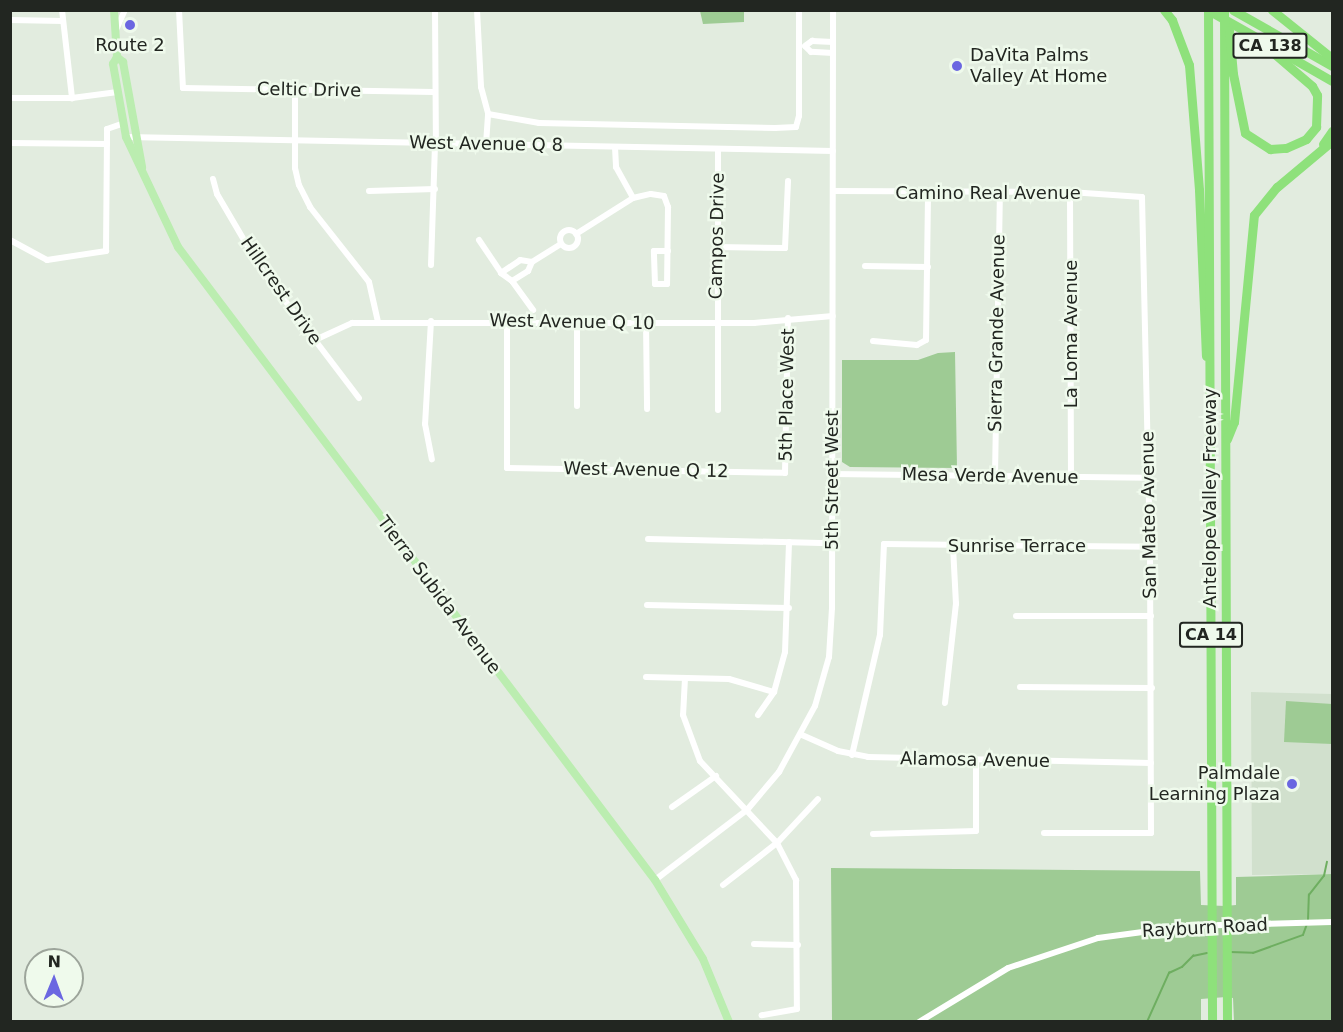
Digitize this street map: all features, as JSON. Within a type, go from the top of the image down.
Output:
[{"type":"highway","points":[[1164,10],[1172,20],[1189,65],[1199,190],[1203,345],[1209,367]]},
{"type":"highway","name":"Antelope Valley Freeway","points":[[1208,10],[1212,1022]]},
{"type":"highway","name":"CA 138","points":[[1208,10],[1332,81]]},
{"type":"highway","name":"Antelope Valley Freeway","points":[[1226,10],[1228,44],[1224,444],[1227,1022]]},
{"type":"highway","points":[[1233,10],[1332,66]]},
{"type":"highway","name":"CA 138","points":[[1272,10],[1332,58]]},
{"type":"highway","points":[[1228,44],[1234,86],[1245,133],[1270,149],[1286,148],[1306,139],[1316,127],[1317,95],[1312,86],[1256,38]]},
{"type":"highway","points":[[1303,165],[1332,131]]},
{"type":"highway","points":[[1224,444],[1234,422],[1254,215],[1277,187],[1332,141]]},
{"type":"main road","name":"Tierra Subida Avenue","points":[[114,10],[117,57],[113,64],[126,137],[178,247],[199,279],[655,880],[707,969],[729,1022]]},
{"type":"main road","name":"Tierra Subida Avenue","points":[[117,57],[123,62],[139,139],[142,172]]},
{"type":"street","points":[[62,10],[72,98]]},
{"type":"street","points":[[115,33],[124,10]]},
{"type":"street","name":"Celtic Drive","points":[[179,10],[183,88],[435,92]]},
{"type":"street","points":[[431,265],[436,143],[435,10]]},
{"type":"street","points":[[477,10],[481,87],[488,114],[486,144]]},
{"type":"street","points":[[488,114],[539,123],[796,127],[802,46],[799,10]]},
{"type":"street","name":"5th Street West","points":[[655,880],[747,810],[779,772],[802,735],[815,706],[829,657],[833,316],[833,10]]},
{"type":"street","points":[[10,20],[63,21]]},
{"type":"street","points":[[802,46],[812,41],[833,42]]},
{"type":"street","points":[[802,46],[811,52],[833,53]]},
{"type":"street","points":[[295,90],[295,141],[299,185],[310,207],[369,282],[378,322]]},
{"type":"street","points":[[10,98],[72,98],[118,92]]},
{"type":"street","points":[[10,240],[47,260],[106,251],[107,127],[124,123]]},
{"type":"street","name":"West Avenue Q 8","points":[[126,137],[833,151]]},
{"type":"street","points":[[10,143],[107,144]]},
{"type":"street","points":[[615,147],[616,167],[633,198]]},
{"type":"street","name":"Campos Drive","points":[[718,149],[716,247],[718,410]]},
{"type":"street","name":"Hillcrest Drive","points":[[213,179],[217,194],[261,269],[359,398]]},
{"type":"street","points":[[716,247],[785,248],[788,181]]},
{"type":"street","points":[[369,191],[435,189]]},
{"type":"street","name":"Camino Real Avenue","points":[[833,191],[1070,192],[1142,197]]},
{"type":"street","name":"Sierra Grande Avenue","points":[[995,475],[999,191]]},
{"type":"street","name":"La Loma Avenue","points":[[1070,192],[1071,477]]},
{"type":"street","points":[[873,341],[917,345],[926,340],[928,193]]},
{"type":"street","points":[[512,281],[528,271],[532,262],[561,244],[574,246],[576,234],[633,198],[651,194],[664,196],[668,207],[668,251],[667,284],[655,284],[654,250],[668,251]]},
{"type":"street","name":"San Mateo Avenue","points":[[1044,833],[1151,833],[1151,616],[1142,197]]},
{"type":"street","points":[[561,244],[563,232],[569,230],[576,234]]},
{"type":"street","points":[[479,240],[501,273],[512,281],[533,310]]},
{"type":"street","points":[[501,273],[520,260],[532,262]]},
{"type":"street","points":[[865,266],[927,267]]},
{"type":"street","name":"West Avenue Q 10","points":[[315,340],[352,323],[507,320],[716,323],[833,316]]},
{"type":"street","name":"5th Place West","points":[[785,473],[788,318]]},
{"type":"street","name":"West Avenue Q 12","points":[[507,320],[507,468],[785,473]]},
{"type":"street","points":[[431,321],[425,424],[432,459]]},
{"type":"street","points":[[577,321],[577,406]]},
{"type":"street","points":[[646,322],[647,409]]},
{"type":"street","name":"Mesa Verde Avenue","points":[[832,474],[1148,478]]},
{"type":"street","points":[[648,539],[831,543]]},
{"type":"street","points":[[758,715],[774,692],[785,652],[789,608],[789,542]]},
{"type":"street","name":"Sunrise Terrace","points":[[852,755],[880,635],[884,544],[1150,547]]},
{"type":"street","points":[[945,703],[956,604],[953,546]]},
{"type":"street","points":[[647,605],[789,608]]},
{"type":"street","points":[[1016,616],[1151,616]]},
{"type":"street","points":[[646,677],[729,679],[774,692]]},
{"type":"street","points":[[685,678],[683,715],[700,761],[777,843],[796,880],[797,1009],[762,1015]]},
{"type":"street","points":[[1020,687],[1152,688]]},
{"type":"street","name":"Alamosa Avenue","points":[[802,735],[852,755],[1151,763]]},
{"type":"street","points":[[873,834],[976,831],[976,760]]},
{"type":"street","points":[[672,807],[716,776]]},
{"type":"street","points":[[723,885],[777,843],[818,799]]},
{"type":"street","name":"Rayburn Road","points":[[919,1022],[1008,968],[1098,938],[1187,926],[1332,922]]},
{"type":"street","points":[[754,944],[798,945]]},
{"type":"shaded area","name":"Palmdale Learning Plaza","points":[[1251,692],[1332,694],[1332,874],[1252,875]]},
{"type":"green space","points":[[700,11],[744,11],[744,22],[703,24]]},
{"type":"green space","points":[[955,352],[957,468],[850,467],[842,462],[842,360],[918,360],[938,353]]},
{"type":"green space","points":[[1286,701],[1332,704],[1332,744],[1284,742]]},
{"type":"green space","points":[[831,868],[1200,871],[1201,905],[1225,906],[1236,905],[1236,877],[1332,874],[1332,1021],[1234,1021],[1233,998],[1226,997],[1201,999],[1201,1021],[832,1021]]},
{"type":"waterway","points":[[1308,920],[1309,895],[1324,876],[1327,862]]},
{"type":"waterway","points":[[1230,952],[1253,953],[1303,935],[1307,924]]},
{"type":"waterway","points":[[1147,1022],[1169,973],[1182,967],[1193,956],[1207,953]]},
{"type":"place","name":"Route 2","points":[[130,25]]},
{"type":"place","name":"DaVita Palms Valley At Home","points":[[957,66]]},
{"type":"place","name":"Palmdale Learning Plaza","points":[[1292,784]]}]
